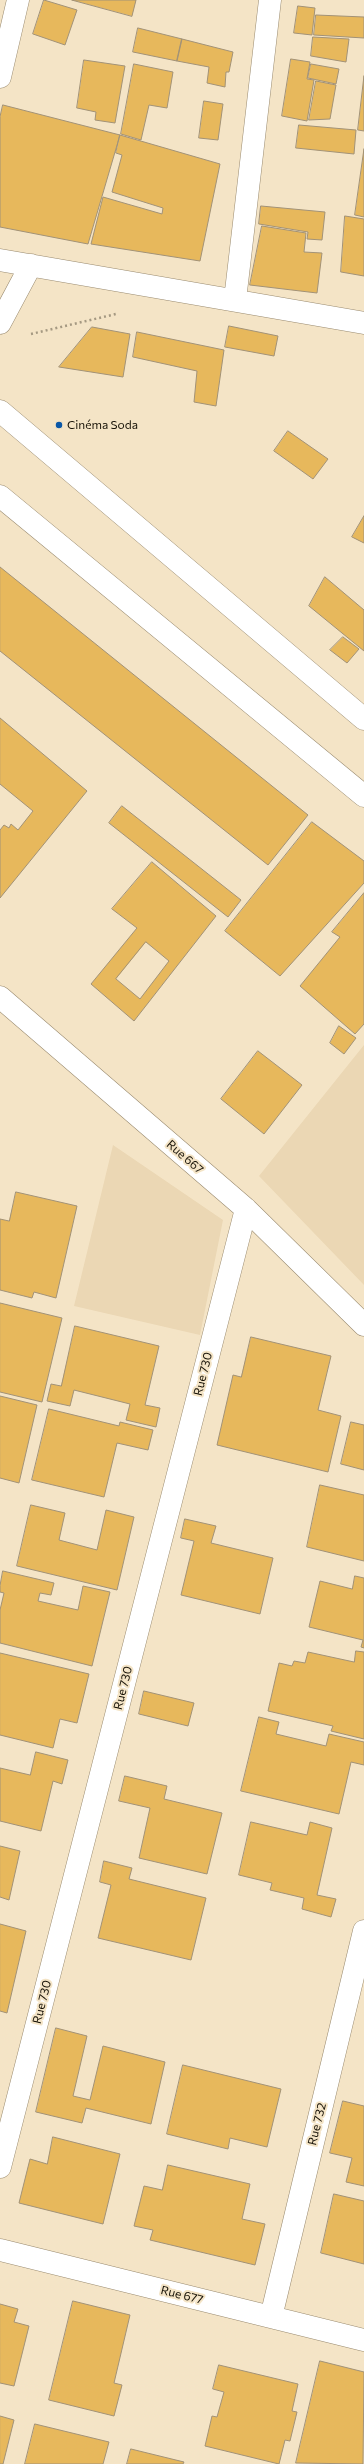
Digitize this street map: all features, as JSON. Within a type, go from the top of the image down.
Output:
[{"type":"street","points":[[0,77],[18,0]]},
{"type":"street","points":[[235,300],[270,0]]},
{"type":"street","points":[[0,260],[364,323]]},
{"type":"street","points":[[0,323],[31,265]]},
{"type":"street","points":[[0,411],[364,719]]},
{"type":"street","points":[[0,496],[364,796]]},
{"type":"street","name":"Rue 667","points":[[0,997],[246,1209],[364,1325]]},
{"type":"street","name":"Rue 730","points":[[0,2167],[246,1209]]},
{"type":"street","name":"Rue 732","points":[[271,2317],[364,1931]]},
{"type":"street","name":"Rue 677","points":[[0,2250],[364,2340]]},
{"type":"path","points":[[24,336],[121,313]]},
{"type":"shaded area","points":[[364,1045],[364,1285],[259,1176]]},
{"type":"shaded area","points":[[113,1145],[223,1220],[200,1335],[74,1306]]},
{"type":"building","points":[[44,0],[77,10],[65,45],[33,34]]},
{"type":"building","points":[[72,0],[136,0],[132,16]]},
{"type":"building","points":[[298,6],[315,8],[312,35],[294,33]]},
{"type":"building","points":[[316,15],[364,17],[364,38],[314,35]]},
{"type":"building","points":[[138,28],[182,39],[177,61],[133,52]]},
{"type":"building","points":[[313,37],[349,39],[346,62],[311,56]]},
{"type":"building","points":[[182,39],[233,52],[229,72],[226,72],[225,87],[207,83],[209,67],[177,61]]},
{"type":"building","points":[[291,59],[310,62],[307,79],[314,80],[307,121],[282,116]]},
{"type":"building","points":[[84,60],[125,66],[115,123],[95,120],[96,112],[77,108]]},
{"type":"building","points":[[134,64],[173,72],[167,108],[149,105],[141,140],[121,134]]},
{"type":"building","points":[[311,64],[339,69],[336,84],[308,78]]},
{"type":"building","points":[[364,76],[364,131],[358,130]]},
{"type":"building","points":[[316,81],[336,85],[330,119],[309,120]]},
{"type":"building","points":[[204,101],[223,104],[218,140],[199,138]]},
{"type":"building","points":[[3,105],[120,135],[88,244],[0,227],[0,117]]},
{"type":"building","points":[[299,125],[356,130],[354,154],[296,148]]},
{"type":"building","points":[[120,135],[220,164],[200,261],[91,244],[103,197],[162,214],[163,208],[112,192],[122,155],[116,153]]},
{"type":"building","points":[[364,149],[364,217],[355,215]]},
{"type":"building","points":[[261,206],[325,212],[322,240],[307,239],[308,232],[259,224]]},
{"type":"building","points":[[345,216],[364,219],[364,276],[341,272]]},
{"type":"building","points":[[262,226],[306,233],[304,252],[322,253],[317,293],[250,285]]},
{"type":"building","points":[[229,326],[278,336],[274,356],[225,347]]},
{"type":"building","points":[[92,327],[130,334],[123,377],[59,367]]},
{"type":"building","points":[[137,332],[224,350],[216,406],[194,402],[197,371],[133,357]]},
{"type":"building","points":[[288,431],[328,459],[313,479],[274,451]]},
{"type":"building","points":[[364,516],[364,543],[352,537]]},
{"type":"building","points":[[0,567],[308,815],[268,865],[0,651]]},
{"type":"building","points":[[325,577],[364,610],[364,651],[309,606]]},
{"type":"building","points":[[343,637],[359,649],[347,663],[330,650]]},
{"type":"building","points":[[0,718],[87,791],[0,898],[0,830],[4,825],[9,828],[11,824],[18,830],[33,811],[0,784]]},
{"type":"building","points":[[122,806],[241,900],[228,917],[109,823]]},
{"type":"building","points":[[312,822],[364,861],[364,883],[280,976],[225,931]]},
{"type":"building","points":[[152,862],[216,916],[134,1021],[91,984],[137,928],[112,909]],"holes":[[[146,942],[169,961],[140,999],[116,979]]]},
{"type":"building","points":[[364,893],[364,1024],[355,1034],[300,986],[340,937],[332,932]]},
{"type":"building","points":[[339,1026],[356,1038],[344,1054],[330,1043]]},
{"type":"building","points":[[258,1051],[302,1085],[264,1134],[221,1099]]},
{"type":"building","points":[[16,1192],[77,1206],[56,1298],[34,1292],[32,1298],[0,1290],[0,1219],[9,1221]]},
{"type":"building","points":[[0,1303],[62,1318],[42,1402],[0,1392]]},
{"type":"building","points":[[75,1326],[159,1346],[145,1405],[160,1408],[156,1427],[126,1420],[130,1404],[74,1390],[70,1406],[47,1401],[51,1384],[61,1386]]},
{"type":"building","points":[[251,1337],[331,1356],[318,1410],[341,1416],[328,1472],[217,1445],[233,1375],[241,1377]]},
{"type":"building","points":[[0,1396],[37,1405],[19,1483],[0,1478]]},
{"type":"building","points":[[49,1409],[119,1426],[120,1422],[153,1430],[148,1450],[117,1443],[104,1497],[32,1480]]},
{"type":"building","points":[[351,1422],[364,1425],[364,1470],[341,1464]]},
{"type":"building","points":[[320,1485],[364,1495],[364,1561],[307,1547]]},
{"type":"building","points":[[31,1505],[65,1513],[59,1540],[97,1550],[106,1510],[134,1517],[117,1590],[17,1566]]},
{"type":"building","points":[[185,1519],[216,1526],[211,1543],[273,1558],[260,1614],[181,1595],[194,1541],[181,1538]]},
{"type":"building","points":[[3,1571],[54,1583],[51,1595],[40,1593],[38,1601],[78,1610],[83,1586],[110,1592],[92,1666],[0,1643],[0,1610],[4,1593],[0,1592],[0,1586]]},
{"type":"building","points":[[355,1576],[364,1578],[364,1648],[361,1647],[363,1640],[309,1627],[320,1581],[352,1589]]},
{"type":"building","points":[[356,1651],[364,1652],[364,1739],[331,1731],[333,1726],[268,1711],[279,1663],[292,1666],[294,1661],[305,1663],[308,1652],[354,1662]]},
{"type":"building","points":[[0,1653],[89,1674],[77,1723],[60,1719],[53,1748],[0,1735]]},
{"type":"building","points":[[144,1691],[194,1703],[188,1726],[139,1714]]},
{"type":"building","points":[[259,1717],[279,1722],[276,1734],[326,1746],[329,1734],[364,1742],[364,1765],[351,1762],[339,1814],[241,1791]]},
{"type":"building","points":[[36,1752],[68,1760],[62,1784],[53,1781],[41,1831],[0,1821],[0,1768],[30,1775]]},
{"type":"building","points":[[125,1776],[167,1786],[164,1799],[222,1813],[207,1874],[139,1858],[150,1808],[119,1801]]},
{"type":"building","points":[[251,1822],[307,1835],[310,1822],[332,1828],[317,1895],[336,1899],[331,1917],[302,1909],[304,1898],[270,1890],[272,1883],[239,1875]]},
{"type":"building","points":[[0,1846],[20,1851],[9,1900],[0,1897]]},
{"type":"building","points":[[104,1861],[132,1868],[129,1879],[206,1898],[191,1960],[98,1938],[111,1885],[100,1882]]},
{"type":"building","points":[[0,1924],[26,1931],[7,2013],[0,2011]]},
{"type":"building","points":[[56,2028],[87,2036],[73,2096],[90,2100],[103,2046],[165,2062],[151,2124],[86,2108],[82,2123],[36,2112]]},
{"type":"building","points":[[183,2065],[281,2089],[267,2147],[230,2138],[228,2149],[167,2134]]},
{"type":"building","points":[[343,2101],[364,2106],[364,2186],[346,2182],[352,2158],[330,2153]]},
{"type":"building","points":[[53,2137],[120,2154],[103,2224],[19,2203],[30,2159],[47,2164]]},
{"type":"building","points":[[168,2165],[250,2184],[242,2219],[265,2224],[255,2265],[150,2240],[153,2230],[134,2226],[144,2186],[162,2190]]},
{"type":"building","points":[[334,2194],[364,2201],[364,2264],[321,2253]]},
{"type":"building","points":[[73,2301],[130,2315],[114,2383],[122,2385],[114,2416],[49,2400]]},
{"type":"building","points":[[0,2304],[18,2309],[14,2322],[29,2326],[14,2386],[0,2383]]},
{"type":"building","points":[[320,2361],[364,2372],[363,2464],[296,2463]]},
{"type":"building","points":[[219,2365],[298,2384],[292,2411],[297,2412],[290,2441],[285,2440],[279,2464],[205,2446],[212,2416],[217,2417],[224,2392],[213,2389]]},
{"type":"building","points":[[0,2416],[14,2420],[3,2464],[0,2464]]},
{"type":"building","points":[[35,2424],[109,2442],[103,2464],[25,2464]]},
{"type":"building","points":[[131,2449],[184,2462],[183,2464],[127,2464]]},
{"type":"place","name":"Cinéma Soda","points":[[59,425]]}]
